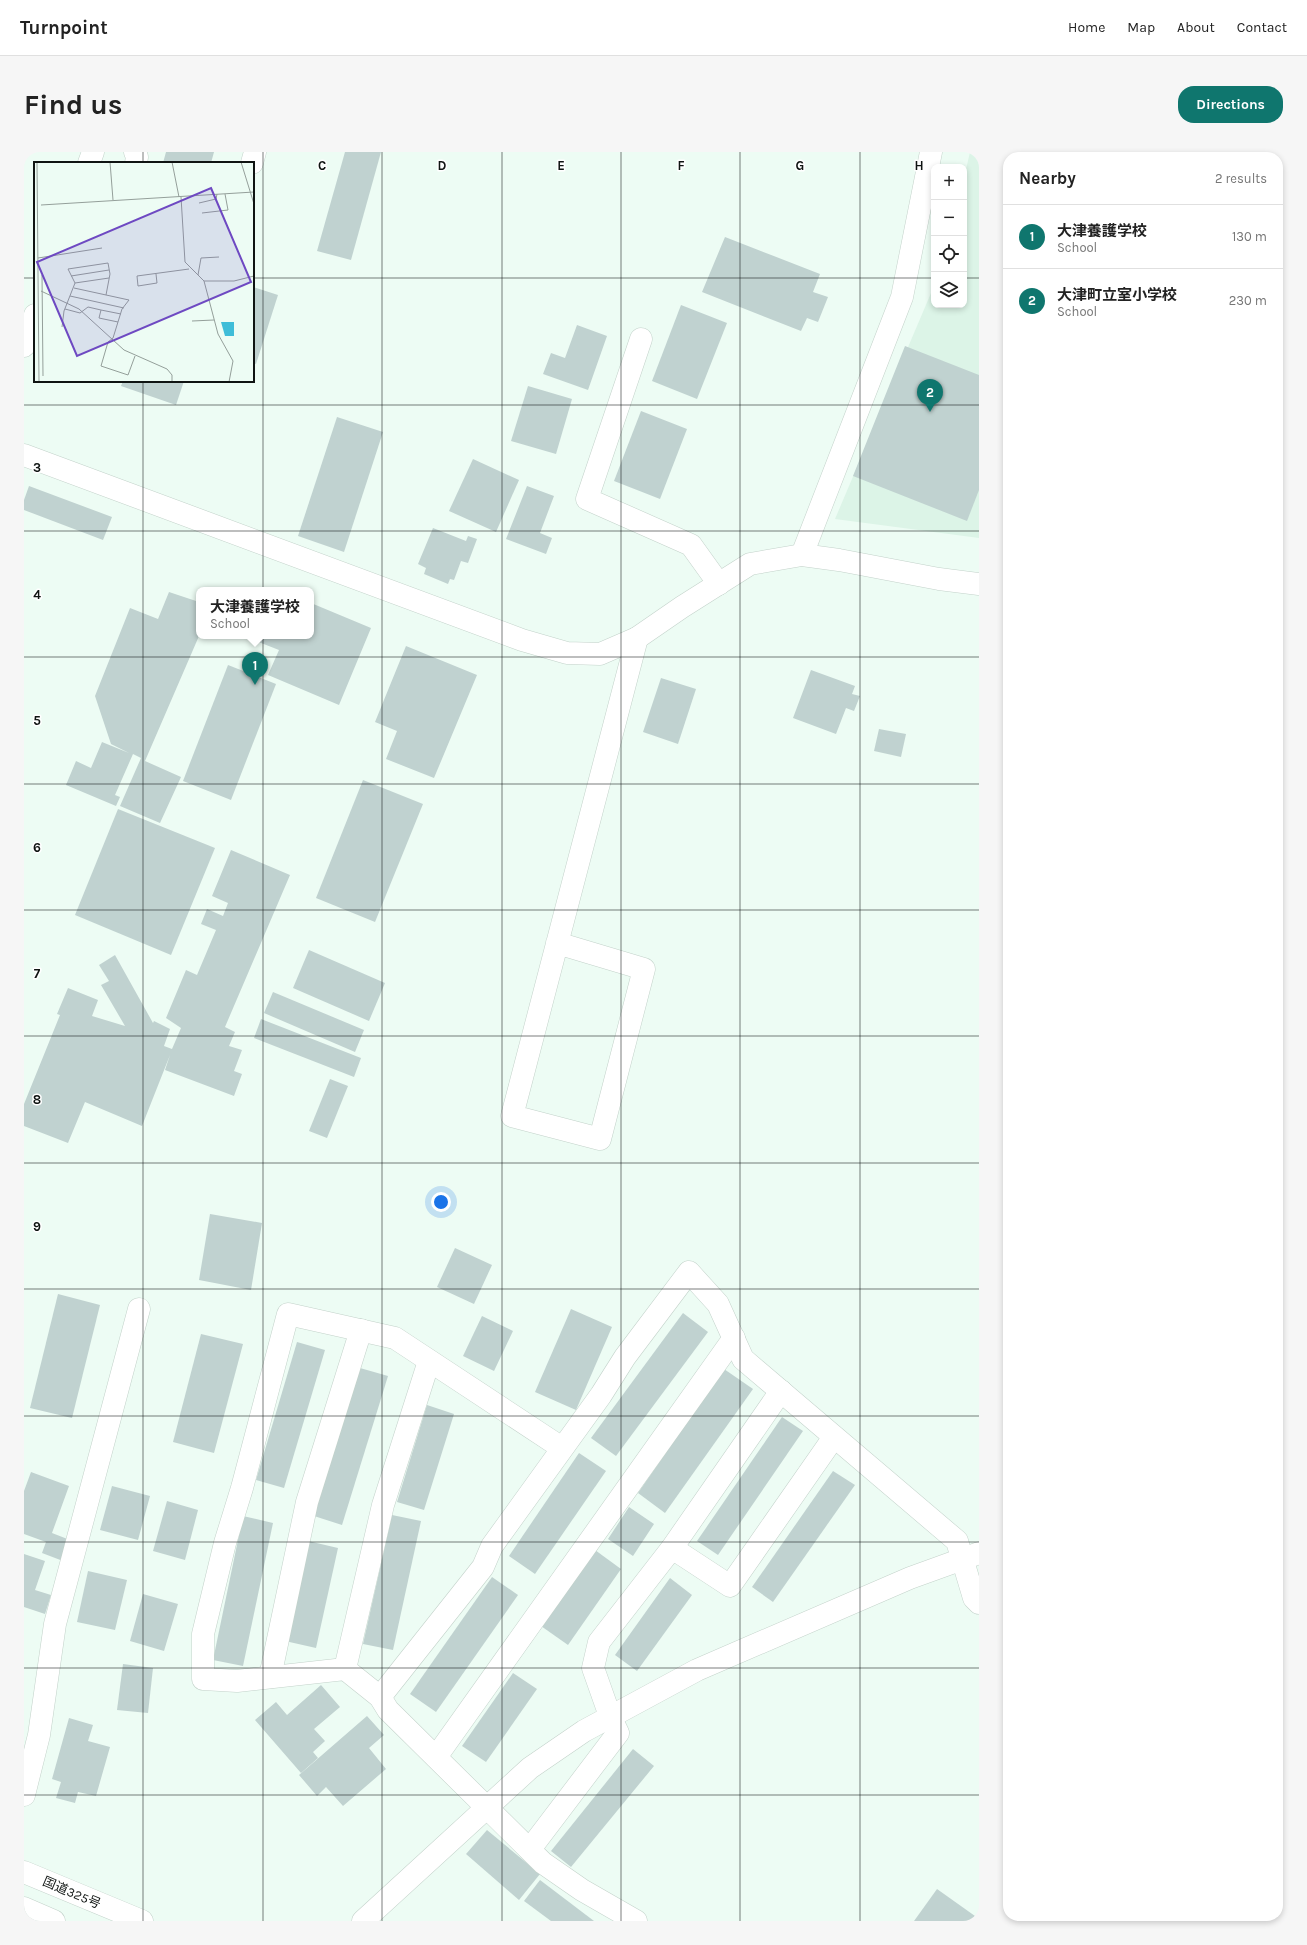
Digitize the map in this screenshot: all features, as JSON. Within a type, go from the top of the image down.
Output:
[{"type":"main road","points":[[89,162],[93,152]]},
{"type":"main road","points":[[135,152],[137,157],[136,162]]},
{"type":"main road","points":[[252,162],[255,152]]},
{"type":"main road","points":[[802,555],[902,297],[931,152]]},
{"type":"main road","points":[[24,346],[34,318]]},
{"type":"main road","points":[[641,339],[587,498],[691,545],[720,584]]},
{"type":"main road","points":[[24,455],[522,640],[567,652],[600,654],[637,638],[682,607],[750,564],[802,555],[840,560],[939,579],[979,584]]},
{"type":"main road","points":[[558,944],[644,969],[600,1139],[512,1116],[637,638]]},
{"type":"main road","points":[[380,1697],[483,1567],[492,1546],[601,1395],[625,1357],[689,1272],[718,1304],[743,1359],[957,1541],[970,1557],[974,1598],[979,1603]]},
{"type":"main road","points":[[24,1795],[39,1735],[55,1624],[140,1309]]},
{"type":"main road","points":[[562,1448],[395,1338],[288,1314],[242,1488],[225,1543],[203,1634],[203,1679],[237,1681],[345,1669],[380,1697],[388,1710],[544,1863],[582,1890],[636,1921]]},
{"type":"main road","points":[[270,1677],[307,1502],[361,1330]]},
{"type":"main road","points":[[436,1757],[734,1338]]},
{"type":"main road","points":[[345,1669],[384,1505],[429,1361]]},
{"type":"main road","points":[[530,1849],[618,1733],[610,1716],[593,1668],[599,1642],[672,1548],[781,1391]]},
{"type":"main road","points":[[672,1548],[730,1586],[834,1437]]},
{"type":"main road","points":[[363,1921],[530,1768],[584,1731],[698,1670],[910,1578],[970,1557]]},
{"type":"main road","name":"国道325号","points":[[24,1872],[142,1921]]},
{"type":"main road","points":[[24,1908],[54,1921]]},
{"type":"shaded area","points":[[970,152],[979,152],[979,538],[835,519],[931,293],[931,308],[967,308],[967,165]]},
{"type":"building","points":[[166,152],[214,152],[211,162],[163,162]]},
{"type":"building","points":[[345,152],[381,152],[351,260],[317,251]]},
{"type":"building","points":[[725,237],[820,274],[813,292],[828,297],[818,322],[807,318],[801,331],[702,292]]},
{"type":"building","points":[[254,287],[278,295],[256,364],[254,363]]},
{"type":"building","points":[[681,305],[727,323],[697,399],[652,381]]},
{"type":"building","points":[[577,325],[607,336],[588,390],[543,374],[551,353],[565,358]]},
{"type":"building","points":[[905,346],[979,375],[979,490],[967,521],[853,476]]},
{"type":"building","points":[[123,382],[184,382],[176,405],[121,386]]},
{"type":"building","points":[[528,386],[572,399],[556,454],[511,441]]},
{"type":"building","points":[[641,411],[687,429],[660,499],[614,481]]},
{"type":"building","points":[[337,417],[383,432],[344,552],[298,536]]},
{"type":"building","points":[[473,459],[519,480],[496,532],[449,511]]},
{"type":"building","points":[[29,486],[112,517],[103,540],[24,510],[24,500]]},
{"type":"building","points":[[527,486],[554,496],[540,533],[552,538],[546,554],[506,539]]},
{"type":"building","points":[[433,528],[466,541],[468,536],[477,539],[468,563],[461,561],[454,580],[450,579],[448,584],[424,574],[426,568],[418,564]]},
{"type":"building","points":[[169,592],[196,601],[196,639],[198,639],[145,761],[181,777],[160,823],[120,806],[141,758],[133,754],[115,795],[120,797],[116,806],[66,785],[76,761],[91,768],[102,742],[129,753],[111,744],[95,696],[130,608],[158,619]]},
{"type":"building","points":[[314,604],[371,628],[339,705],[268,675],[279,650],[256,641],[256,639],[314,639]]},
{"type":"building","points":[[406,646],[477,675],[434,778],[386,759],[397,731],[375,722]]},
{"type":"building","points":[[228,665],[276,684],[231,800],[183,781]]},
{"type":"building","points":[[811,670],[855,686],[852,694],[860,696],[854,711],[846,708],[836,734],[793,718]]},
{"type":"building","points":[[661,678],[696,689],[678,744],[643,732]]},
{"type":"building","points":[[879,729],[906,734],[901,757],[874,751]]},
{"type":"building","points":[[363,780],[423,804],[375,922],[316,898]]},
{"type":"building","points":[[118,809],[215,848],[171,955],[75,915]]},
{"type":"building","points":[[231,850],[290,875],[225,1027],[235,1032],[229,1046],[242,1050],[234,1071],[242,1074],[234,1096],[165,1070],[170,1055],[142,1126],[85,1102],[68,1143],[24,1126],[24,1104],[60,1015],[57,1014],[68,988],[98,1000],[92,1016],[125,1026],[101,985],[109,981],[99,965],[115,955],[153,1023],[154,1021],[170,1029],[164,1046],[172,1049],[181,1028],[166,1018],[186,970],[197,975],[216,930],[201,924],[207,909],[223,916],[228,903],[212,896]]},
{"type":"building","points":[[309,950],[385,983],[369,1021],[293,988]]},
{"type":"building","points":[[273,992],[364,1030],[355,1052],[264,1013]]},
{"type":"building","points":[[261,1019],[361,1058],[354,1077],[254,1038]]},
{"type":"building","points":[[330,1079],[348,1086],[327,1138],[309,1131]]},
{"type":"building","points":[[210,1214],[262,1223],[251,1290],[199,1280]]},
{"type":"building","points":[[455,1248],[492,1265],[474,1304],[437,1287]]},
{"type":"building","points":[[58,1294],[100,1305],[72,1418],[30,1408]]},
{"type":"building","points":[[571,1309],[612,1327],[576,1410],[535,1392]]},
{"type":"building","points":[[683,1313],[708,1332],[616,1456],[591,1438]]},
{"type":"building","points":[[482,1316],[513,1331],[494,1371],[463,1356]]},
{"type":"building","points":[[201,1334],[243,1344],[214,1453],[173,1442]]},
{"type":"building","points":[[297,1342],[325,1350],[284,1488],[256,1480]]},
{"type":"building","points":[[360,1368],[388,1376],[342,1525],[314,1516]]},
{"type":"building","points":[[724,1369],[753,1389],[665,1513],[638,1493]]},
{"type":"building","points":[[427,1405],[454,1414],[424,1510],[397,1502]]},
{"type":"building","points":[[782,1417],[803,1431],[718,1555],[697,1541]]},
{"type":"building","points":[[579,1453],[606,1471],[535,1574],[509,1556]]},
{"type":"building","points":[[833,1471],[855,1485],[773,1602],[752,1587]]},
{"type":"building","points":[[31,1472],[69,1486],[52,1533],[70,1540],[63,1561],[42,1553],[46,1542],[24,1534],[24,1491]]},
{"type":"building","points":[[112,1486],[150,1496],[138,1540],[100,1530]]},
{"type":"building","points":[[167,1501],[198,1510],[185,1560],[153,1551]]},
{"type":"building","points":[[629,1507],[654,1524],[633,1556],[608,1539]]},
{"type":"building","points":[[392,1515],[421,1521],[393,1650],[363,1644]]},
{"type":"building","points":[[243,1516],[273,1523],[243,1666],[213,1660]]},
{"type":"building","points":[[308,1541],[338,1548],[316,1648],[285,1641]]},
{"type":"building","points":[[595,1550],[621,1569],[568,1645],[541,1626]]},
{"type":"building","points":[[24,1554],[45,1561],[35,1590],[51,1595],[45,1614],[24,1607]]},
{"type":"building","points":[[88,1571],[127,1580],[115,1630],[77,1622]]},
{"type":"building","points":[[492,1577],[518,1595],[436,1712],[410,1694]]},
{"type":"building","points":[[670,1578],[692,1595],[637,1671],[615,1655]]},
{"type":"building","points":[[143,1594],[178,1604],[164,1651],[130,1641]]},
{"type":"building","points":[[123,1664],[153,1668],[148,1713],[117,1710]]},
{"type":"building","points":[[513,1673],[537,1689],[486,1762],[462,1746]]},
{"type":"building","points":[[321,1685],[340,1707],[314,1729],[325,1741],[313,1752],[318,1758],[301,1773],[255,1720],[276,1702],[287,1715]]},
{"type":"building","points":[[367,1716],[384,1735],[369,1748],[386,1769],[343,1806],[326,1787],[317,1796],[299,1775]]},
{"type":"building","points":[[69,1718],[93,1725],[88,1741],[110,1747],[96,1796],[78,1792],[75,1803],[56,1798],[61,1782],[52,1779]]},
{"type":"building","points":[[633,1749],[654,1766],[571,1867],[551,1851]]},
{"type":"building","points":[[487,1830],[540,1874],[519,1900],[466,1854]]},
{"type":"building","points":[[540,1880],[594,1921],[551,1921],[524,1901]]},
{"type":"building","points":[[937,1889],[975,1916],[972,1921],[914,1921]]},
{"type":"place","name":"大津町立室小学校","points":[[930,412]]},
{"type":"place","name":"大津養護学校","points":[[255,685]]}]
